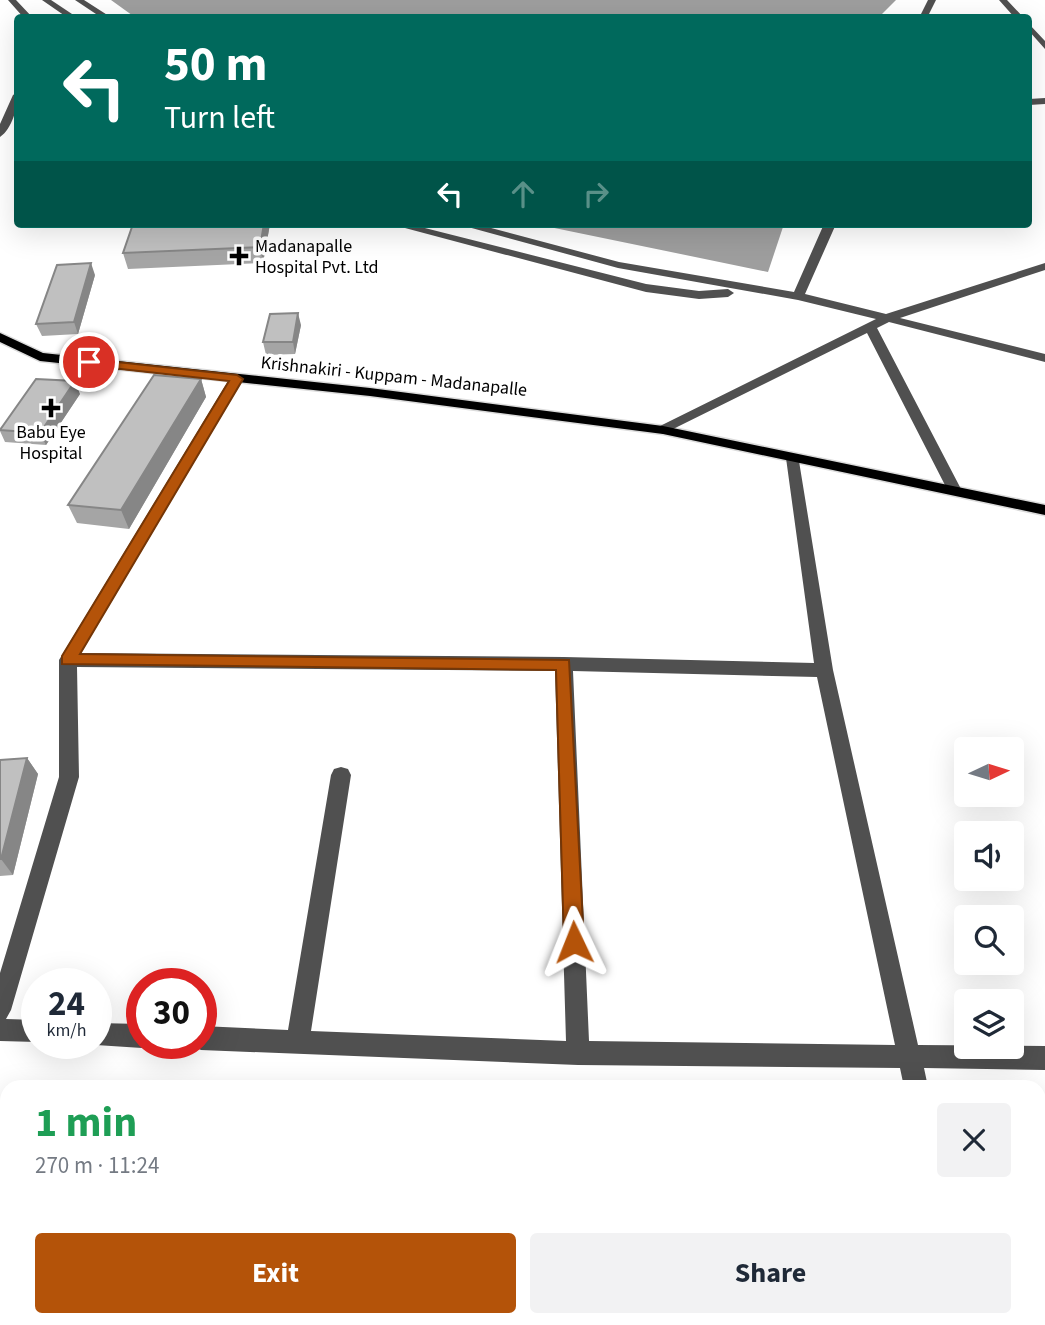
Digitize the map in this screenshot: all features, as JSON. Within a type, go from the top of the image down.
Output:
[{"type":"main road","name":"Krishnakiri - Kuppam - Madanapalle","points":[[0,337],[40,357],[537,412],[663,430],[1045,510]]},
{"type":"street","points":[[12,0],[25,14]]},
{"type":"street","points":[[46,0],[68,14]]},
{"type":"street","points":[[79,0],[102,14]]},
{"type":"street","points":[[1003,0],[1016,14]]},
{"type":"street","points":[[1036,30],[1045,46]]},
{"type":"street","points":[[0,134],[14,104]]},
{"type":"street","points":[[412,228],[646,288],[699,295],[748,288]]},
{"type":"street","points":[[478,228],[618,265],[798,296],[1045,358]]},
{"type":"street","points":[[798,296],[828,228]]},
{"type":"street","points":[[663,430],[888,318],[1045,266]]},
{"type":"street","points":[[870,327],[954,489]]},
{"type":"street","points":[[0,1010],[69,777],[68,660],[237,379]]},
{"type":"street","points":[[793,458],[824,670],[914,1080]]},
{"type":"street","points":[[68,660],[564,664],[824,670]]},
{"type":"street","points":[[564,664],[578,1053]]},
{"type":"street","points":[[298,1042],[341,775]]},
{"type":"street","points":[[0,1030],[21,1031]]},
{"type":"street","points":[[217,1039],[578,1053],[1045,1058]]},
{"type":"shaded area","points":[[111,0],[896,0],[882,14],[130,14]]},
{"type":"shaded area","points":[[554,228],[783,228],[768,272]]},
{"type":"building","points":[[132,228],[263,228],[260,247],[123,253]]},
{"type":"building","points":[[91,263],[74,322],[36,324],[57,265]]},
{"type":"building","points":[[298,313],[293,342],[263,342],[270,314]]},
{"type":"building","points":[[154,375],[201,379],[121,510],[68,505]]},
{"type":"building","points":[[36,379],[75,381],[40,433],[0,430]]},
{"type":"building","points":[[27,758],[1,859],[0,859],[0,760]]},
{"type":"place","name":"Madanapalle Hospital Pvt. Ltd","points":[[239,256]]},
{"type":"place","name":"Babu Eye Hospital","points":[[51,408]]},
{"type":"route","points":[[89,362],[237,379],[68,660],[564,664],[574,942]]}]
